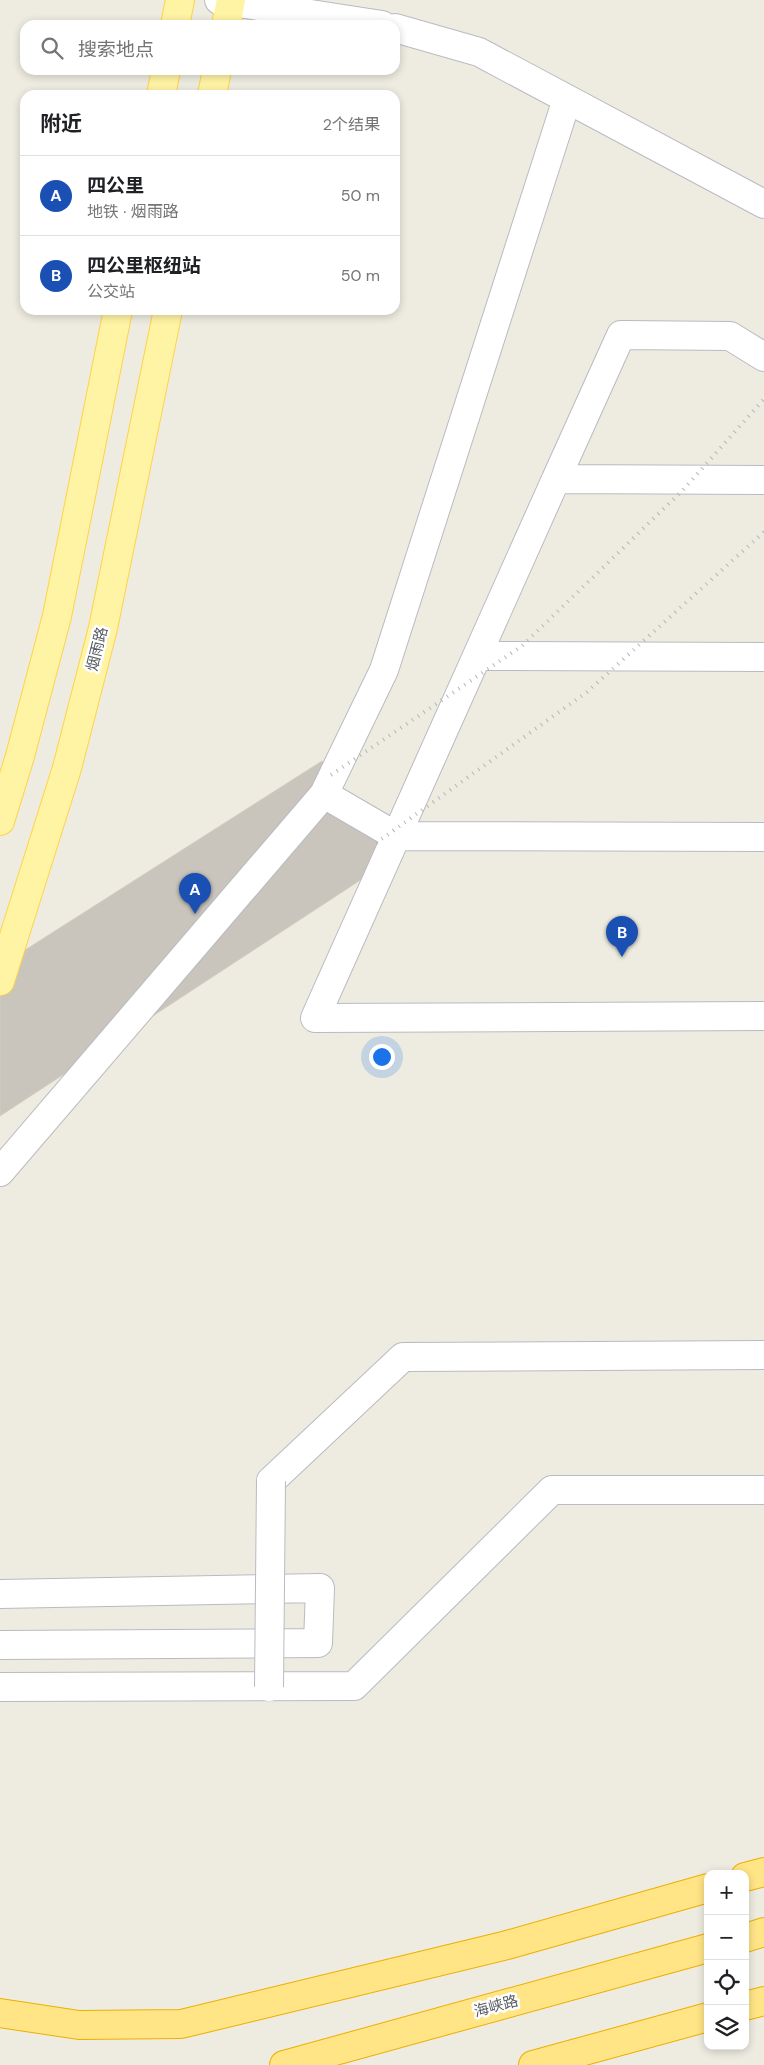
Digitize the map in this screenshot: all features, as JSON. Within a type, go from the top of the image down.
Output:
[{"type":"highway","points":[[749,1876],[764,1872]]},
{"type":"highway","points":[[0,2013],[79,2025],[181,2024],[507,1945],[704,1889]]},
{"type":"highway","points":[[749,1937],[764,1932]]},
{"type":"highway","name":"海峡路","points":[[284,2065],[704,1949]]},
{"type":"highway","points":[[749,2005],[764,2001]]},
{"type":"highway","points":[[533,2065],[704,2018]]},
{"type":"main road","points":[[176,20],[180,0]]},
{"type":"main road","points":[[162,90],[165,75]]},
{"type":"main road","points":[[213,90],[216,75]]},
{"type":"main road","points":[[0,821],[20,756],[57,616],[117,315]]},
{"type":"main road","name":"烟雨路","points":[[0,981],[67,768],[103,628],[167,315]]},
{"type":"street","points":[[227,7],[339,20]]},
{"type":"street","points":[[400,29],[479,52],[764,204]]},
{"type":"street","points":[[0,1172],[324,794],[384,670],[567,99]]},
{"type":"street","points":[[764,357],[730,336],[621,335],[315,1018],[764,1016]]},
{"type":"street","points":[[556,479],[764,480]]},
{"type":"street","points":[[477,656],[764,657]]},
{"type":"street","points":[[324,794],[396,836],[764,837]]},
{"type":"street","points":[[269,1687],[271,1482],[403,1357],[764,1355]]},
{"type":"street","points":[[0,1687],[354,1686],[552,1490],[764,1490]]},
{"type":"street","points":[[0,1594],[320,1588],[318,1643],[0,1645]]},
{"type":"building","points":[[322,761],[388,862],[0,1116],[0,966]]},
{"type":"railway","points":[[331,775],[522,646],[683,490],[764,399]]},
{"type":"railway","points":[[376,843],[587,692],[764,532]]},
{"type":"place","name":"四公里","points":[[195,914]]},
{"type":"place","name":"四公里枢纽站","points":[[622,957]]}]
